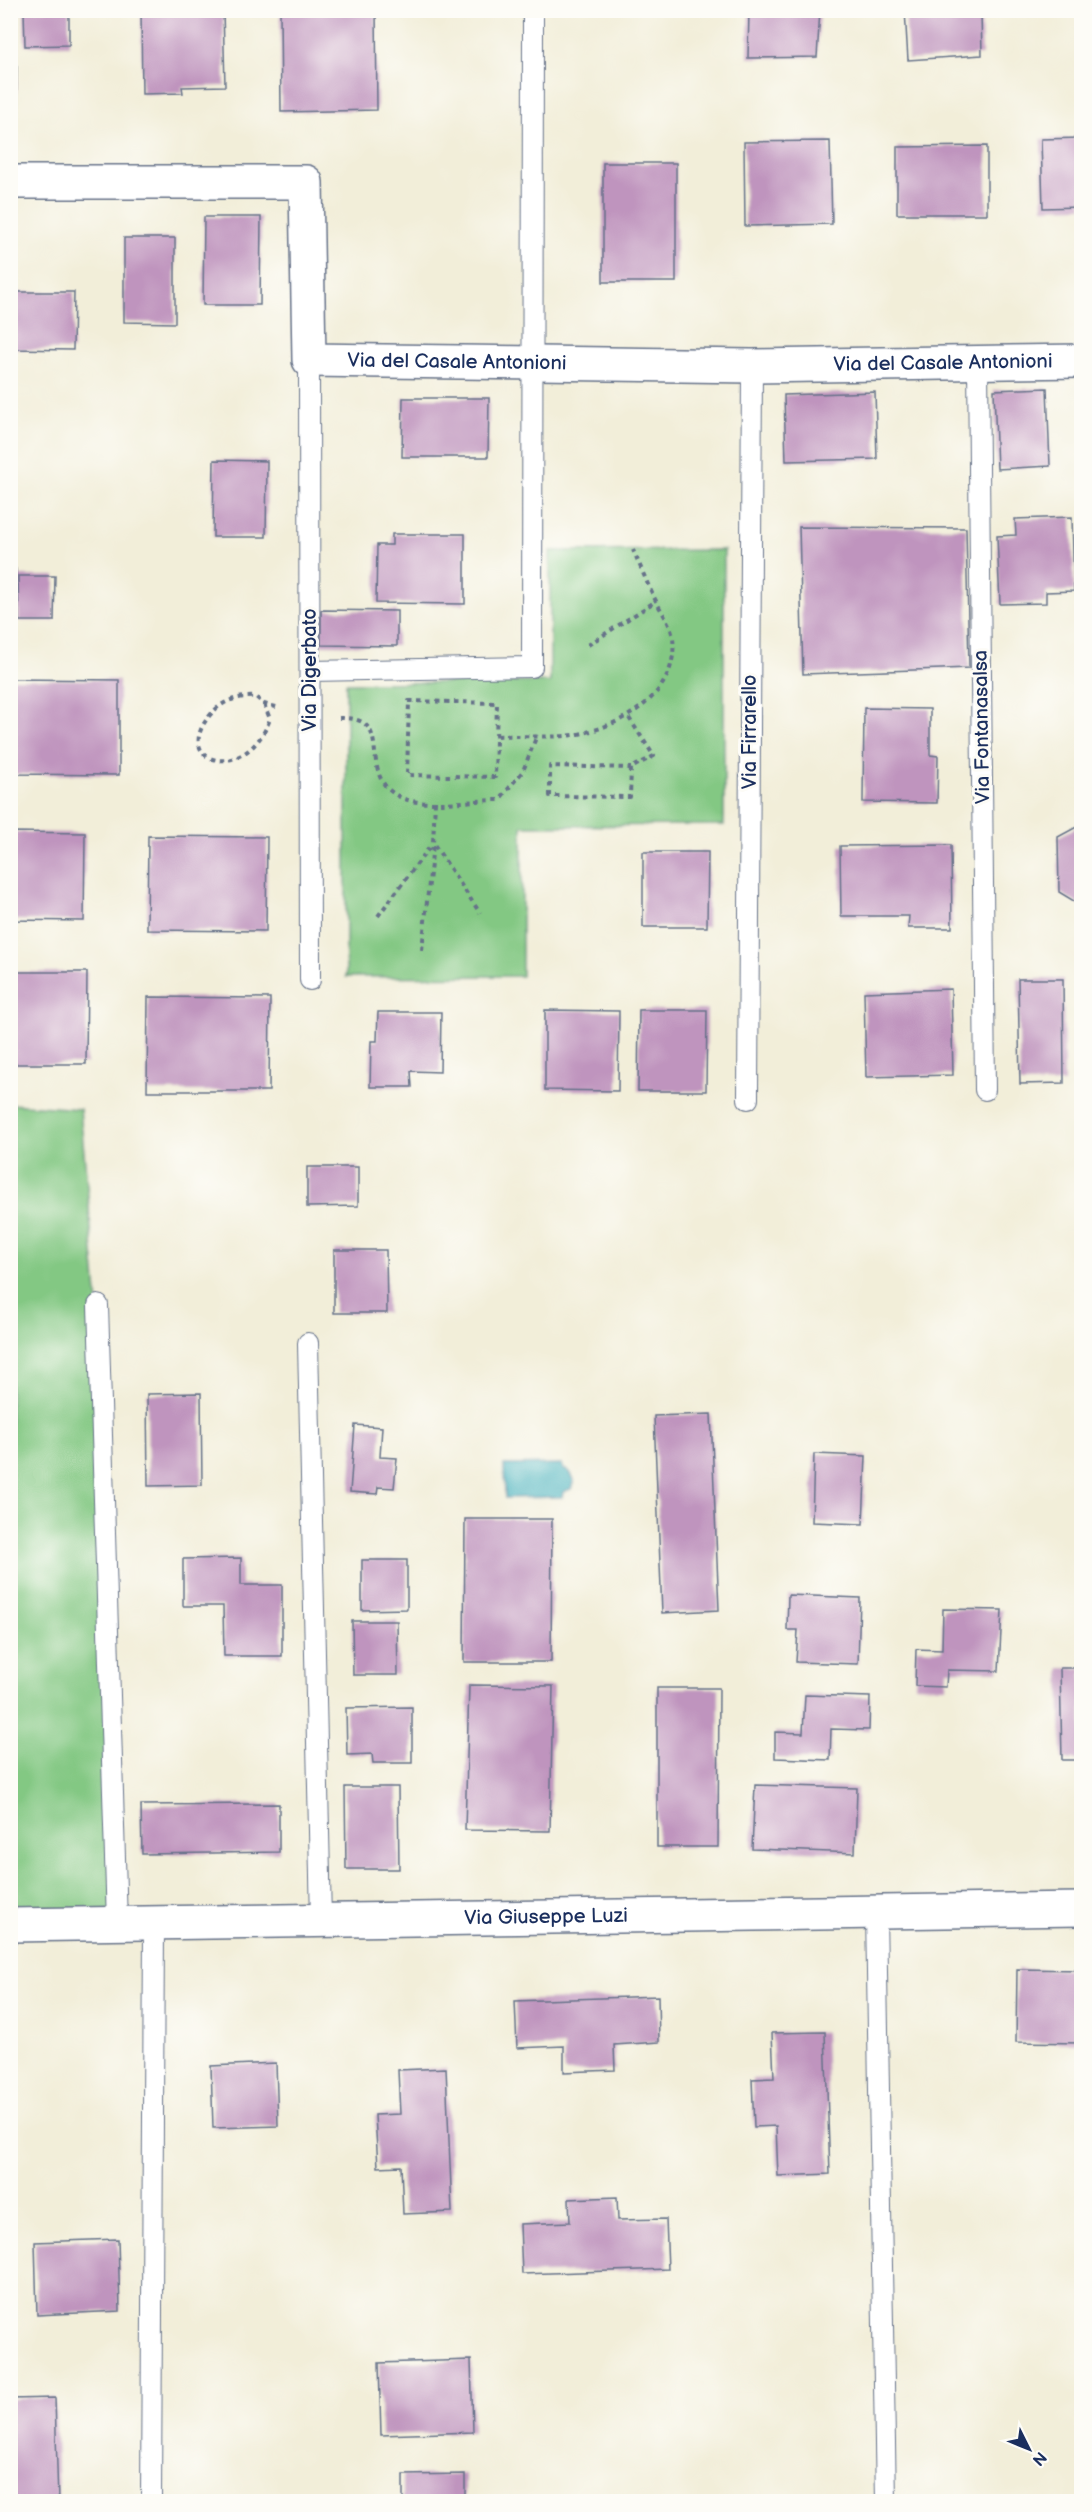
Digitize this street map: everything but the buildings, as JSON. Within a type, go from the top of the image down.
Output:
[{"type":"street","points":[[10,182],[306,182],[309,360]]},
{"type":"street","name":"Via del Casale Antonioni","points":[[309,360],[752,366],[1082,362]]},
{"type":"street","name":"Via Giuseppe Luzi","points":[[10,1924],[1082,1909]]},
{"type":"lane","points":[[310,671],[532,667],[533,10]]},
{"type":"lane","name":"Via Digerbato","points":[[309,360],[310,980]]},
{"type":"lane","name":"Via Fontanasalsa","points":[[978,363],[985,1090]]},
{"type":"lane","name":"Via Firrarello","points":[[748,1099],[752,366]]},
{"type":"lane","points":[[98,1305],[117,1923]]},
{"type":"lane","points":[[308,1343],[321,1920]]},
{"type":"lane","points":[[876,1913],[886,2502]]},
{"type":"lane","points":[[151,2502],[154,1923]]},
{"type":"path","points":[[496,736],[578,734],[628,718],[657,693],[667,676],[672,657],[673,638],[667,618],[656,601],[633,550]]},
{"type":"path","points":[[588,645],[656,601]]},
{"type":"path","points":[[241,696],[256,697],[264,704],[270,719],[264,736],[248,752],[225,762],[209,758],[203,752],[198,737],[200,728],[217,707],[241,696]]},
{"type":"path","points":[[409,700],[497,703],[496,736],[495,777],[407,775],[409,700]]},
{"type":"path","points":[[310,718],[350,717],[365,722],[374,736],[374,760],[378,775],[387,788],[400,797],[415,802],[499,800],[524,771],[537,735]]},
{"type":"path","points":[[628,718],[654,756],[631,768],[550,766],[550,796],[630,797],[631,768]]},
{"type":"path","points":[[422,950],[435,801]]},
{"type":"path","points":[[433,843],[480,913]]},
{"type":"path","points":[[378,916],[433,843]]},
{"type":"green space","points":[[724,550],[724,825],[522,826],[522,976],[346,977],[346,683],[550,682],[550,551]]},
{"type":"green space","points":[[10,1104],[80,1109],[98,1305],[117,1923],[11,1925]]},
{"type":"water","points":[[562,1464],[563,1469],[570,1472],[574,1480],[571,1489],[563,1492],[562,1497],[505,1498],[504,1465]]}]
